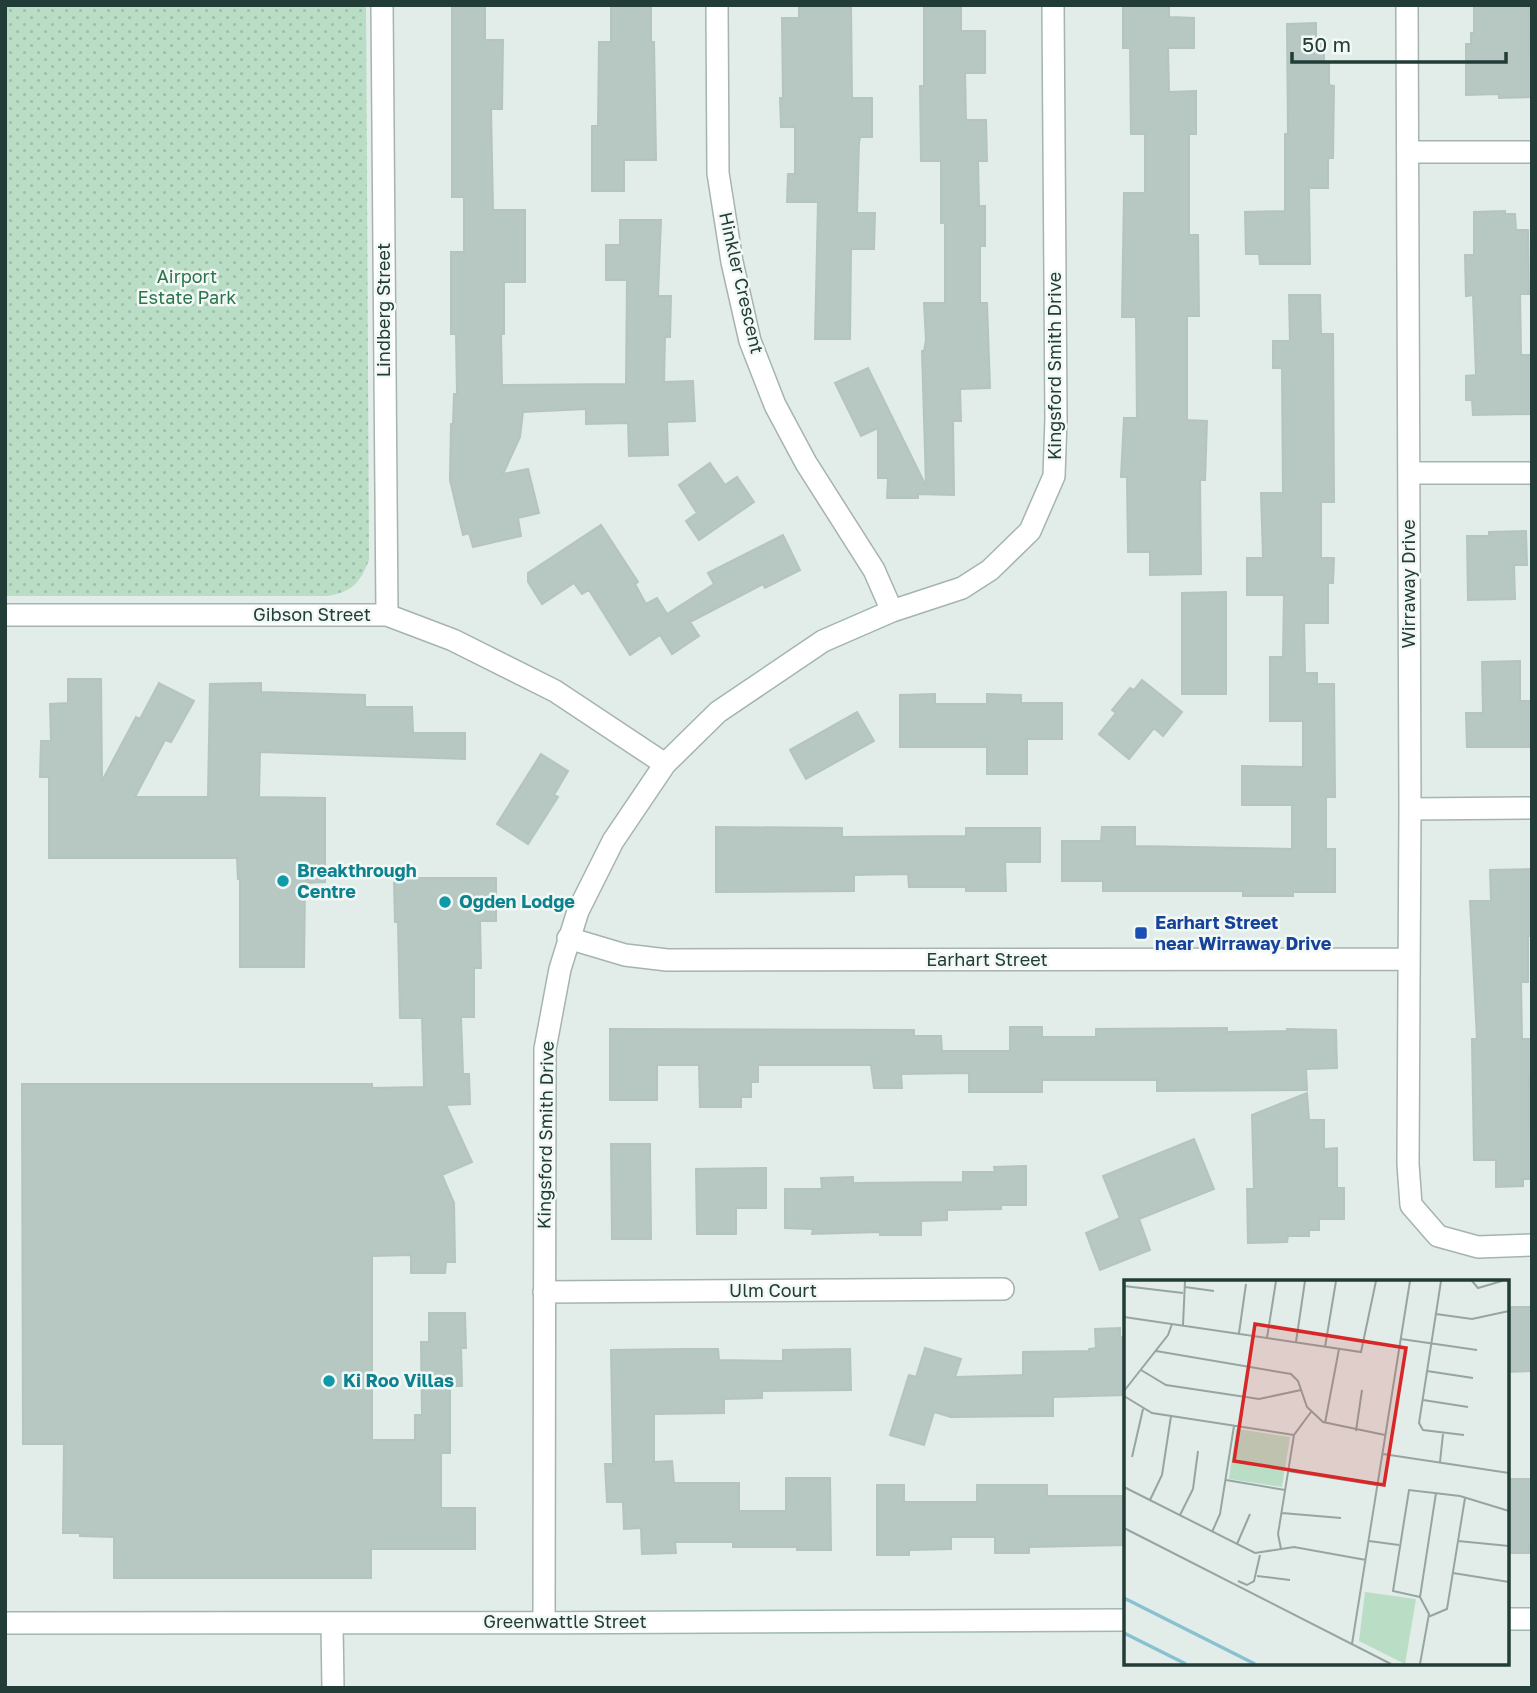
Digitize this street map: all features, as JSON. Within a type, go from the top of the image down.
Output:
[{"type":"street","name":"Lindberg Street","points":[[382,5],[387,615]]},
{"type":"street","name":"Hinkler Crescent","points":[[717,5],[718,173],[732,262],[750,341],[775,405],[806,463],[874,570],[892,611]]},
{"type":"street","name":"Kingsford Smith Drive","points":[[544,1622],[545,1049],[559,970],[568,938],[578,911],[613,841],[665,764],[718,712],[823,641],[892,611],[961,588],[990,570],[1030,531],[1054,476],[1056,405],[1053,5]]},
{"type":"street","name":"Wirraway Drive","points":[[1407,5],[1410,809],[1408,1164],[1411,1205],[1438,1236],[1478,1247],[1532,1245]]},
{"type":"street","points":[[1408,152],[1532,152]]},
{"type":"street","points":[[1409,473],[1532,473]]},
{"type":"street","name":"Gibson Street","points":[[5,615],[387,615],[453,640],[555,691],[665,764]]},
{"type":"street","points":[[1410,809],[1532,808]]},
{"type":"street","name":"Earhart Street","points":[[568,938],[625,955],[667,960],[1409,959]]},
{"type":"street","name":"Ulm Court","points":[[544,1292],[1003,1289]]},
{"type":"street","points":[[1509,1619],[1532,1619]]},
{"type":"street","name":"Greenwattle Street","points":[[5,1623],[332,1625],[1124,1620]]},
{"type":"street","points":[[332,1625],[333,1688]]},
{"type":"green space","name":"Airport Estate Park","points":[[5,5],[366,5],[369,560],[362,575],[349,589],[327,596],[5,596]]},
{"type":"building","points":[[452,5],[485,5],[485,40],[503,40],[502,109],[491,109],[493,210],[525,210],[525,282],[504,282],[502,385],[626,384],[627,280],[606,280],[606,245],[620,245],[620,220],[661,220],[658,296],[671,296],[670,337],[665,337],[664,382],[693,381],[695,421],[667,422],[668,455],[629,456],[628,423],[586,424],[586,409],[523,412],[520,437],[503,474],[528,469],[539,513],[518,518],[521,536],[473,547],[469,533],[463,535],[450,480],[451,424],[454,394],[457,394],[456,334],[451,334],[451,252],[464,252],[464,197],[452,197]]},
{"type":"building","points":[[611,5],[651,5],[656,160],[624,160],[624,191],[592,191],[592,126],[598,126],[599,42],[611,42]]},
{"type":"building","points":[[799,5],[851,5],[852,98],[872,98],[872,137],[860,137],[859,143],[857,213],[875,213],[874,249],[851,249],[850,339],[815,339],[818,202],[787,202],[788,174],[795,174],[795,127],[781,127],[782,18],[799,18]]},
{"type":"building","points":[[924,5],[961,5],[961,31],[985,31],[985,73],[965,73],[966,120],[986,120],[987,161],[978,161],[979,206],[985,206],[985,246],[980,246],[980,303],[987,303],[990,388],[960,389],[961,421],[953,421],[954,495],[918,494],[918,498],[887,498],[888,478],[878,478],[878,428],[861,436],[835,383],[868,368],[926,486],[922,351],[926,340],[924,303],[945,303],[945,223],[941,223],[941,161],[921,161],[920,86],[924,86]]},
{"type":"building","points":[[1123,5],[1169,5],[1169,17],[1194,18],[1194,48],[1168,48],[1169,92],[1196,91],[1196,134],[1189,134],[1189,235],[1198,235],[1199,316],[1187,316],[1187,420],[1207,421],[1205,480],[1200,480],[1201,574],[1150,575],[1150,552],[1128,552],[1127,477],[1121,477],[1124,418],[1137,418],[1136,317],[1122,317],[1124,193],[1145,193],[1145,134],[1131,134],[1130,48],[1123,48]]},
{"type":"building","points":[[1474,5],[1529,5],[1532,97],[1466,95],[1466,44],[1471,44],[1471,33],[1474,33]]},
{"type":"building","points":[[1316,23],[1316,44],[1324,44],[1324,64],[1329,64],[1329,85],[1334,86],[1333,158],[1328,158],[1328,188],[1309,188],[1310,264],[1260,264],[1259,254],[1246,254],[1245,212],[1285,211],[1285,134],[1288,134],[1287,24]]},
{"type":"building","points":[[1505,211],[1505,214],[1515,214],[1516,230],[1528,230],[1529,294],[1520,294],[1521,355],[1532,355],[1532,414],[1473,415],[1472,400],[1466,400],[1466,376],[1476,375],[1473,295],[1466,296],[1465,255],[1474,255],[1474,212]]},
{"type":"building","points":[[1289,295],[1320,295],[1321,334],[1333,334],[1334,502],[1321,502],[1321,558],[1334,558],[1333,583],[1328,583],[1328,623],[1304,623],[1305,673],[1317,673],[1317,684],[1334,684],[1335,797],[1326,797],[1326,849],[1335,849],[1335,892],[1293,892],[1293,896],[1243,896],[1243,891],[1103,891],[1103,881],[1062,881],[1062,841],[1101,841],[1102,827],[1135,827],[1135,846],[1292,849],[1292,805],[1242,805],[1242,766],[1303,767],[1303,721],[1270,721],[1270,657],[1283,657],[1284,595],[1247,595],[1247,558],[1263,558],[1261,493],[1283,493],[1282,368],[1273,368],[1273,341],[1290,341]]},
{"type":"building","points":[[710,463],[725,485],[737,477],[754,502],[699,540],[686,521],[697,513],[679,485]]},
{"type":"building","points":[[601,525],[638,582],[635,584],[646,604],[657,598],[667,614],[714,584],[708,573],[783,535],[800,570],[765,588],[763,584],[690,622],[699,636],[672,654],[660,635],[630,655],[589,590],[582,594],[574,583],[542,604],[528,582],[528,573]]},
{"type":"building","points":[[1526,531],[1527,565],[1514,565],[1515,599],[1468,600],[1467,536],[1489,536],[1489,532]]},
{"type":"building","points":[[1226,592],[1226,694],[1182,694],[1182,593]]},
{"type":"building","points":[[1520,661],[1520,701],[1531,701],[1532,747],[1467,747],[1466,713],[1483,713],[1482,662]]},
{"type":"building","points":[[68,679],[101,679],[102,781],[136,717],[140,719],[159,683],[194,701],[171,742],[165,740],[135,797],[208,797],[210,684],[261,683],[261,692],[365,695],[365,707],[412,707],[413,733],[465,733],[465,759],[260,752],[259,797],[325,798],[325,882],[305,883],[304,967],[240,967],[240,879],[237,858],[49,858],[49,777],[40,777],[41,741],[51,741],[50,704],[68,703]]},
{"type":"building","points":[[1142,680],[1182,712],[1163,736],[1154,728],[1129,759],[1099,734],[1116,713],[1112,710],[1130,688],[1134,690]]},
{"type":"building","points":[[935,694],[935,704],[987,704],[987,694],[1021,695],[1021,703],[1062,703],[1062,739],[1027,739],[1027,774],[987,774],[987,747],[900,747],[900,695]]},
{"type":"building","points":[[857,712],[874,741],[806,779],[790,750]]},
{"type":"building","points":[[541,754],[568,771],[554,795],[558,797],[528,844],[497,824]]},
{"type":"building","points":[[716,827],[842,828],[842,837],[966,836],[966,828],[1040,828],[1040,862],[1005,862],[1006,891],[966,891],[966,887],[909,887],[908,874],[854,875],[854,891],[716,892]]},
{"type":"building","points":[[1532,869],[1532,936],[1528,936],[1528,982],[1521,982],[1522,1039],[1532,1039],[1532,1078],[1529,1078],[1532,1179],[1523,1179],[1523,1186],[1496,1187],[1496,1160],[1474,1160],[1472,1039],[1477,1039],[1470,901],[1491,901],[1490,870]]},
{"type":"building","points":[[397,878],[496,878],[496,921],[480,921],[481,968],[474,968],[474,1017],[461,1017],[463,1074],[469,1074],[470,1104],[446,1105],[472,1162],[442,1175],[454,1203],[455,1262],[446,1262],[445,1273],[411,1273],[411,1255],[372,1256],[372,1440],[415,1440],[415,1415],[422,1415],[421,1342],[429,1342],[429,1313],[465,1313],[466,1348],[461,1348],[462,1386],[450,1386],[450,1453],[441,1453],[441,1508],[475,1508],[475,1549],[371,1549],[371,1578],[114,1578],[114,1537],[63,1533],[64,1444],[23,1444],[22,1084],[372,1084],[372,1088],[424,1087],[422,1018],[400,1018],[398,922],[395,922],[394,883],[397,883]]},
{"type":"building","points":[[1010,1027],[1042,1027],[1042,1037],[1096,1037],[1096,1029],[1227,1028],[1227,1032],[1336,1030],[1337,1068],[1306,1069],[1307,1090],[1157,1091],[1157,1080],[1042,1080],[1042,1092],[969,1092],[969,1073],[901,1074],[902,1088],[874,1088],[871,1065],[758,1065],[758,1082],[751,1082],[751,1097],[741,1097],[741,1107],[700,1107],[699,1065],[657,1065],[657,1100],[610,1100],[610,1029],[914,1030],[914,1036],[941,1036],[942,1051],[1010,1051]]},
{"type":"building","points":[[1307,1093],[1309,1120],[1324,1120],[1324,1149],[1337,1148],[1337,1188],[1344,1188],[1344,1219],[1319,1219],[1319,1230],[1309,1230],[1309,1236],[1288,1236],[1287,1242],[1248,1243],[1247,1189],[1254,1189],[1252,1115]]},
{"type":"building","points":[[1194,1139],[1214,1189],[1139,1219],[1150,1250],[1100,1270],[1086,1233],[1120,1218],[1103,1176]]},
{"type":"building","points":[[611,1144],[650,1144],[651,1239],[612,1239]]},
{"type":"building","points":[[1026,1166],[1026,1205],[1001,1205],[1001,1209],[947,1210],[947,1220],[921,1221],[921,1235],[880,1235],[880,1232],[812,1234],[813,1229],[785,1228],[785,1189],[822,1189],[821,1178],[853,1177],[853,1183],[963,1182],[963,1172],[995,1172],[994,1167]]},
{"type":"building","points":[[766,1168],[766,1208],[736,1208],[736,1234],[697,1234],[696,1169]]},
{"type":"building","points":[[1509,1307],[1532,1307],[1532,1371],[1509,1372]]},
{"type":"building","points":[[1120,1328],[1120,1337],[1124,1337],[1124,1395],[1053,1397],[1053,1416],[951,1417],[934,1412],[924,1445],[890,1435],[909,1375],[916,1377],[925,1348],[961,1359],[955,1377],[1023,1375],[1023,1352],[1089,1351],[1096,1348],[1095,1329]]},
{"type":"building","points":[[718,1349],[719,1360],[783,1361],[783,1350],[850,1349],[851,1390],[762,1391],[762,1398],[724,1399],[724,1413],[654,1414],[654,1462],[672,1461],[674,1483],[739,1483],[739,1511],[786,1511],[786,1478],[830,1478],[831,1550],[733,1547],[733,1542],[675,1542],[676,1553],[642,1554],[641,1528],[624,1529],[623,1502],[607,1502],[605,1464],[613,1464],[611,1350]]},
{"type":"building","points":[[1509,1479],[1532,1479],[1532,1546],[1529,1546],[1529,1553],[1509,1553]]},
{"type":"building","points":[[877,1485],[904,1485],[904,1502],[977,1502],[977,1485],[1047,1485],[1047,1496],[1124,1496],[1124,1545],[1029,1547],[1029,1553],[995,1553],[995,1537],[951,1537],[951,1549],[909,1550],[909,1555],[877,1555]]},
{"type":"place","name":"Breakthrough Centre","points":[[283,881]]},
{"type":"place","name":"Ogden Lodge","points":[[445,902]]},
{"type":"place","name":"Earhart Street near Wirraway Drive","points":[[1141,933]]},
{"type":"place","name":"Ki Roo Villas","points":[[329,1381]]}]
